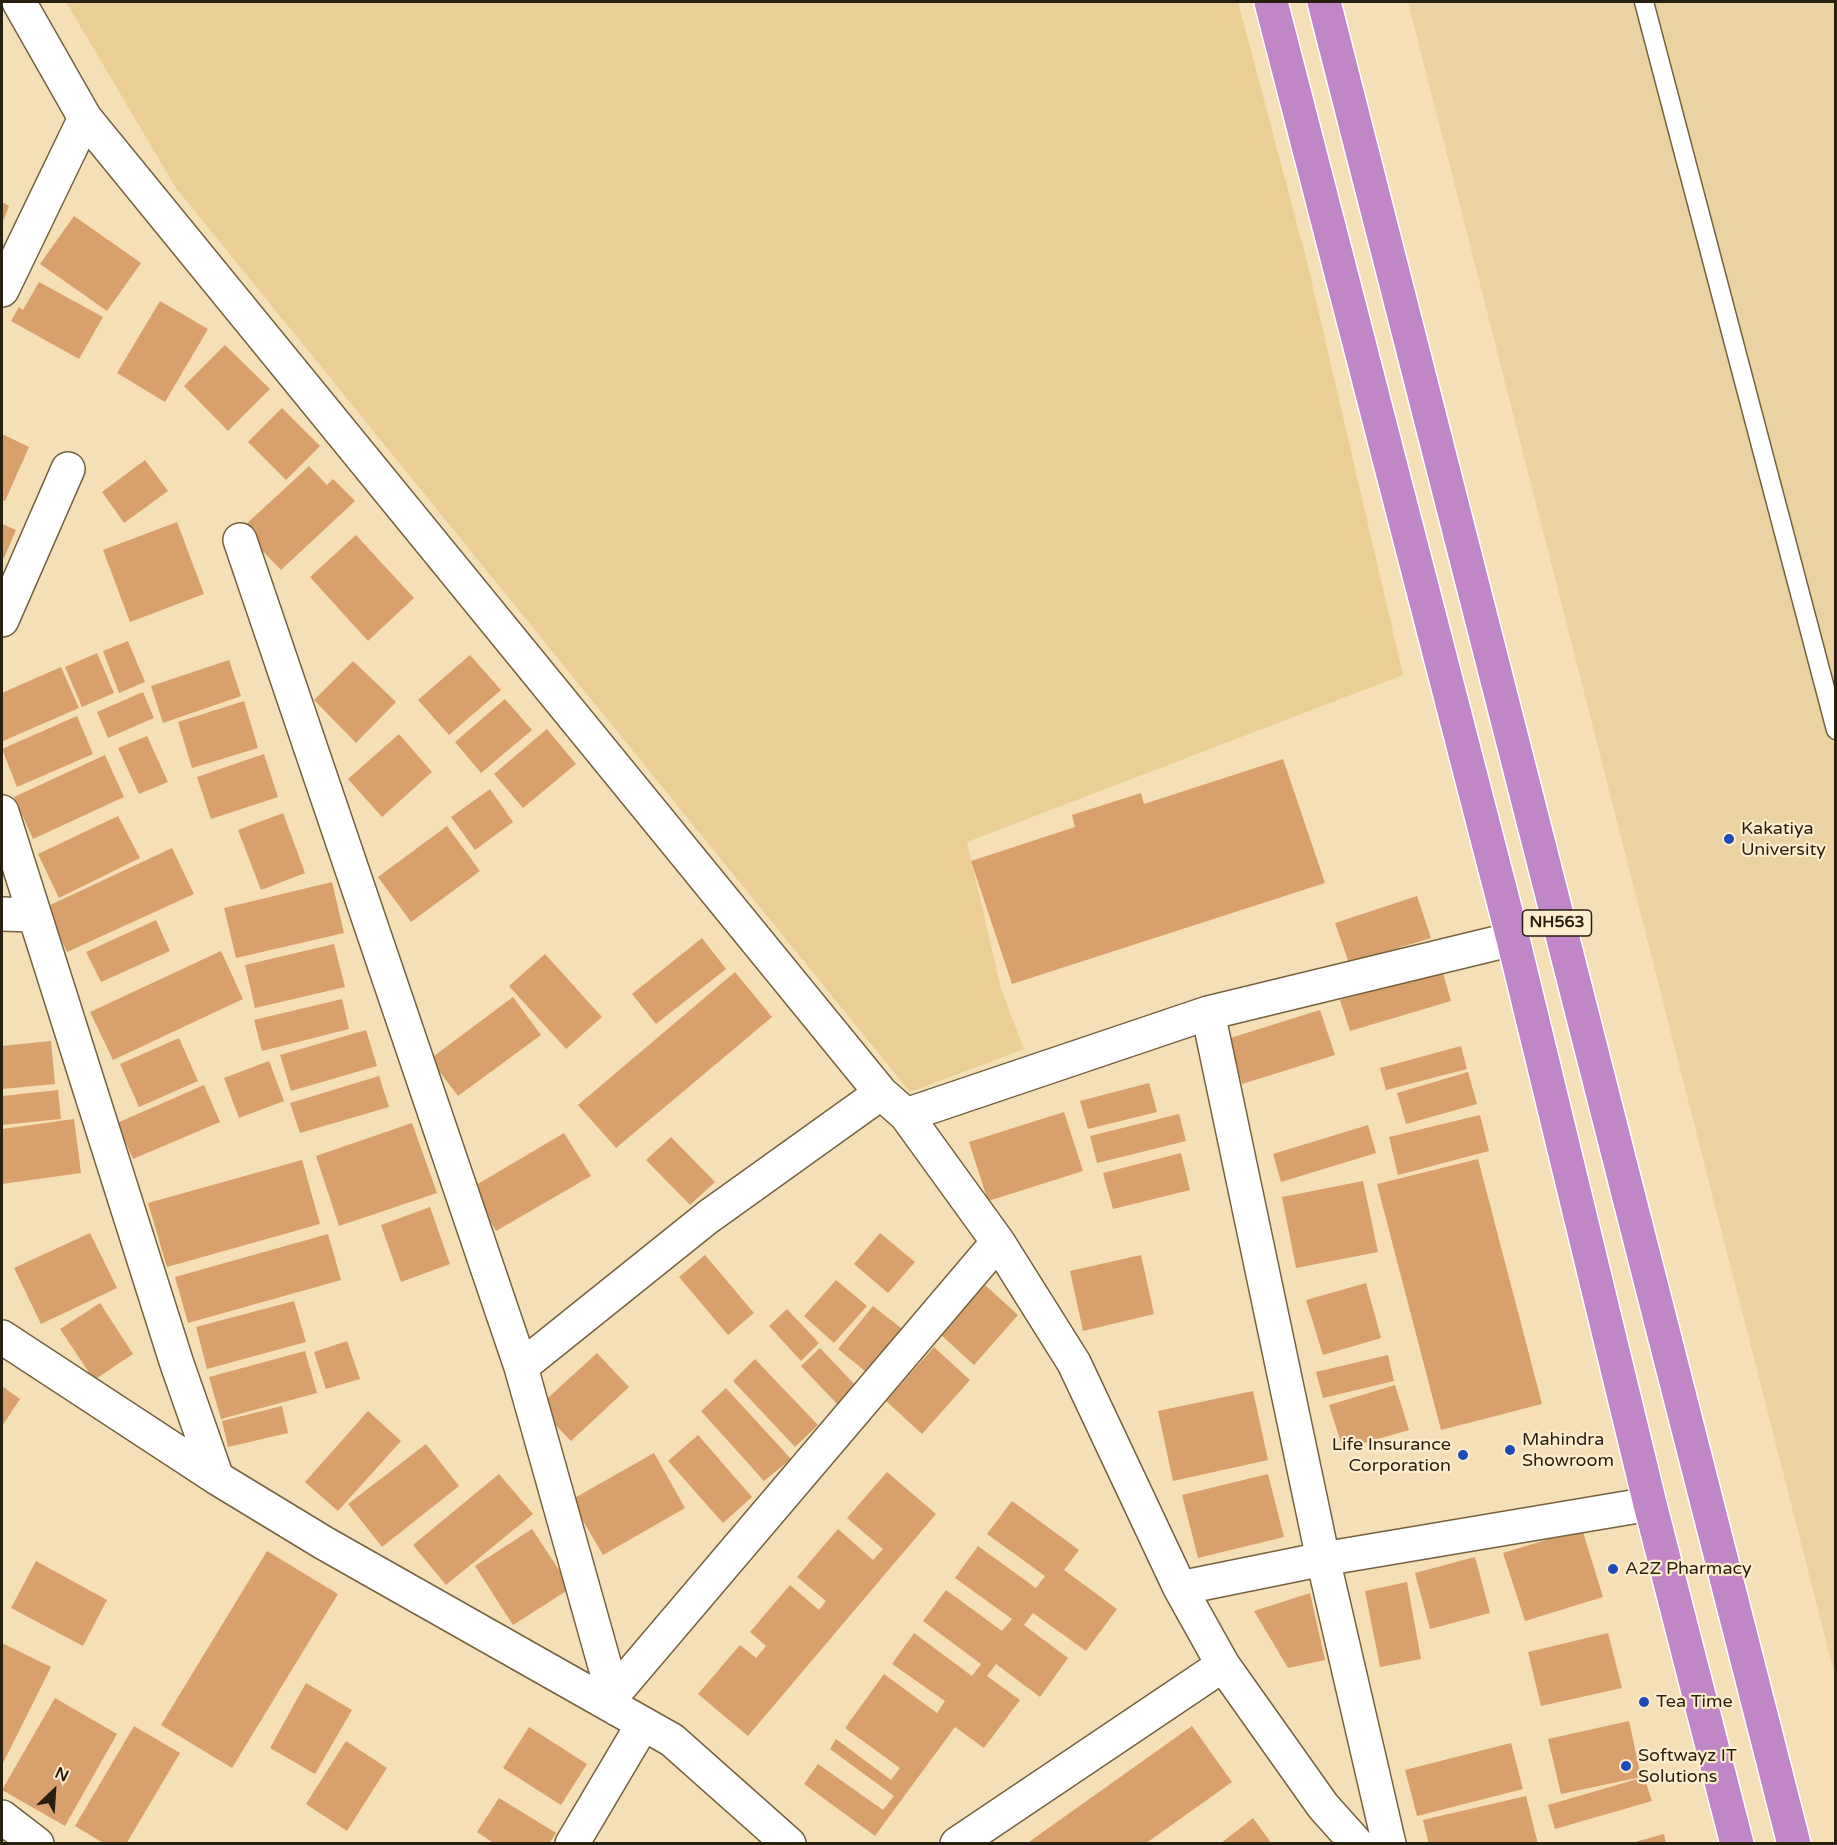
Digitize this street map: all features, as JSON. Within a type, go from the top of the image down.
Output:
[{"type":"highway","name":"NH563","points":[[1271,2],[1513,939],[1650,1504],[1737,1844]]},
{"type":"highway","name":"NH563","points":[[1324,2],[1555,917],[1794,1844]]},
{"type":"street","points":[[19,2],[85,118],[881,1093],[906,1115],[998,1242],[1074,1363],[1180,1588],[1222,1665],[1323,1806],[1357,1844]]},
{"type":"street","points":[[2,290],[85,118]]},
{"type":"street","points":[[2,620],[68,469]]},
{"type":"street","points":[[240,540],[410,1033],[521,1366],[624,1709]]},
{"type":"street","points":[[2,812],[177,1364],[217,1478]]},
{"type":"street","points":[[2,914],[34,915]]},
{"type":"street","points":[[906,1115],[1208,1013],[1513,939]]},
{"type":"street","points":[[1208,1013],[1323,1559],[1389,1844]]},
{"type":"street","points":[[521,1366],[708,1217],[881,1093]]},
{"type":"street","points":[[572,1844],[624,1709],[998,1242]]},
{"type":"street","points":[[2,1337],[217,1478],[324,1543],[624,1709],[672,1740],[789,1844]]},
{"type":"street","points":[[1180,1588],[1323,1559],[1650,1504]]},
{"type":"street","points":[[957,1844],[1222,1665]]},
{"type":"street","points":[[2,1817],[37,1844]]},
{"type":"lane","points":[[1644,2],[1836,730]]},
{"type":"shaded area","points":[[66,2],[1238,2],[1307,262],[1403,675],[967,842],[1001,989],[1024,1049],[910,1092],[176,188]]},
{"type":"shaded area","name":"Kakatiya University","points":[[1408,2],[1835,2],[1835,1676]]},
{"type":"building","points":[[2,202],[9,206],[2,224]]},
{"type":"building","points":[[74,216],[141,263],[107,311],[40,264]]},
{"type":"building","points":[[39,282],[103,317],[79,359],[11,321],[19,307],[23,310]]},
{"type":"building","points":[[160,301],[208,329],[165,402],[117,373]]},
{"type":"building","points":[[225,345],[270,389],[228,431],[184,386]]},
{"type":"building","points":[[282,408],[320,446],[286,480],[248,442]]},
{"type":"building","points":[[2,434],[29,447],[5,501],[2,500]]},
{"type":"building","points":[[145,460],[168,491],[124,523],[102,492]]},
{"type":"building","points":[[309,466],[327,485],[333,479],[355,501],[281,570],[241,529]]},
{"type":"building","points":[[177,522],[204,594],[130,622],[103,550]]},
{"type":"building","points":[[2,524],[16,530],[4,558],[2,557]]},
{"type":"building","points":[[356,535],[414,598],[368,641],[310,577]]},
{"type":"building","points":[[128,641],[145,682],[119,693],[103,651]]},
{"type":"building","points":[[97,653],[114,693],[82,707],[65,667]]},
{"type":"building","points":[[470,655],[501,690],[449,735],[418,700]]},
{"type":"building","points":[[229,660],[241,696],[163,723],[151,686]]},
{"type":"building","points":[[353,661],[396,702],[356,743],[314,700]]},
{"type":"building","points":[[61,667],[79,708],[3,741],[2,693]]},
{"type":"building","points":[[143,692],[154,718],[108,738],[97,712]]},
{"type":"building","points":[[505,699],[532,730],[481,773],[455,742]]},
{"type":"building","points":[[244,701],[258,748],[192,768],[178,722]]},
{"type":"building","points":[[77,716],[93,754],[17,787],[2,749]]},
{"type":"building","points":[[547,729],[576,764],[523,808],[494,774]]},
{"type":"building","points":[[399,734],[432,772],[382,817],[348,779]]},
{"type":"building","points":[[147,736],[168,782],[139,794],[118,748]]},
{"type":"building","points":[[264,754],[278,797],[211,819],[197,777]]},
{"type":"building","points":[[105,755],[124,797],[33,839],[14,797]]},
{"type":"building","points":[[1283,759],[1325,883],[1012,984],[971,861],[1075,827],[1072,815],[1141,793],[1144,804]]},
{"type":"building","points":[[490,789],[513,822],[475,850],[451,817]]},
{"type":"building","points":[[283,813],[305,873],[261,890],[238,830]]},
{"type":"building","points":[[118,816],[140,858],[59,898],[38,854]]},
{"type":"building","points":[[447,826],[480,871],[411,922],[378,877]]},
{"type":"building","points":[[172,848],[194,894],[67,952],[46,907]]},
{"type":"building","points":[[332,882],[344,933],[236,958],[224,908]]},
{"type":"building","points":[[1417,896],[1431,938],[1349,963],[1335,923]]},
{"type":"building","points":[[156,920],[170,951],[101,982],[86,952]]},
{"type":"building","points":[[702,938],[726,969],[656,1024],[632,994]]},
{"type":"building","points":[[334,944],[345,987],[255,1008],[245,965]]},
{"type":"building","points":[[221,951],[243,999],[113,1060],[90,1012]]},
{"type":"building","points":[[545,954],[602,1017],[566,1049],[509,986]]},
{"type":"building","points":[[1442,970],[1451,1001],[1350,1031],[1340,1000]]},
{"type":"building","points":[[735,972],[772,1017],[616,1148],[578,1105]]},
{"type":"building","points":[[513,997],[541,1035],[458,1096],[430,1059]]},
{"type":"building","points":[[342,999],[349,1029],[262,1051],[254,1020]]},
{"type":"building","points":[[1320,1010],[1335,1055],[1242,1084],[1227,1039]]},
{"type":"building","points":[[366,1030],[377,1066],[291,1091],[280,1055]]},
{"type":"building","points":[[179,1038],[198,1081],[139,1107],[120,1064]]},
{"type":"building","points":[[51,1041],[55,1084],[2,1089],[2,1046]]},
{"type":"building","points":[[1461,1046],[1467,1069],[1386,1090],[1380,1068]]},
{"type":"building","points":[[269,1061],[284,1101],[239,1118],[224,1078]]},
{"type":"building","points":[[1468,1072],[1477,1104],[1406,1124],[1397,1093]]},
{"type":"building","points":[[379,1076],[389,1107],[300,1133],[290,1103]]},
{"type":"building","points":[[1149,1083],[1157,1112],[1088,1129],[1080,1101]]},
{"type":"building","points":[[204,1085],[220,1122],[133,1159],[117,1123]]},
{"type":"building","points":[[58,1090],[61,1119],[2,1125],[2,1096]]},
{"type":"building","points":[[1064,1112],[1083,1171],[988,1201],[969,1142]]},
{"type":"building","points":[[1179,1114],[1186,1141],[1097,1163],[1090,1136]]},
{"type":"building","points":[[1480,1115],[1489,1151],[1398,1175],[1389,1137]]},
{"type":"building","points":[[74,1119],[81,1173],[2,1184],[2,1129]]},
{"type":"building","points":[[412,1123],[437,1193],[339,1226],[316,1156]]},
{"type":"building","points":[[1368,1125],[1376,1153],[1281,1182],[1273,1154]]},
{"type":"building","points":[[564,1133],[591,1176],[496,1231],[471,1188]]},
{"type":"building","points":[[671,1137],[715,1182],[690,1205],[646,1160]]},
{"type":"building","points":[[1181,1153],[1190,1190],[1113,1209],[1103,1173]]},
{"type":"building","points":[[1478,1159],[1542,1404],[1441,1430],[1377,1184]]},
{"type":"building","points":[[302,1160],[320,1224],[167,1267],[148,1203]]},
{"type":"building","points":[[1363,1181],[1378,1252],[1296,1268],[1282,1197]]},
{"type":"building","points":[[430,1207],[450,1264],[401,1282],[381,1225]]},
{"type":"building","points":[[90,1233],[117,1288],[41,1324],[14,1268]]},
{"type":"building","points":[[880,1233],[915,1262],[888,1293],[854,1264]]},
{"type":"building","points":[[328,1234],[341,1280],[188,1323],[175,1277]]},
{"type":"building","points":[[705,1255],[754,1313],[728,1335],[679,1277]]},
{"type":"building","points":[[1141,1255],[1154,1314],[1083,1331],[1070,1271]]},
{"type":"building","points":[[836,1280],[867,1306],[834,1343],[804,1316]]},
{"type":"building","points":[[1366,1283],[1381,1338],[1323,1355],[1306,1300]]},
{"type":"building","points":[[985,1285],[1018,1315],[974,1365],[940,1334]]},
{"type":"building","points":[[294,1301],[306,1342],[207,1369],[196,1327]]},
{"type":"building","points":[[100,1303],[133,1354],[94,1380],[60,1329]]},
{"type":"building","points":[[873,1306],[906,1332],[871,1376],[838,1349]]},
{"type":"building","points":[[787,1309],[819,1343],[801,1361],[769,1326]]},
{"type":"building","points":[[347,1341],[360,1379],[326,1389],[314,1352]]},
{"type":"building","points":[[934,1347],[970,1380],[922,1434],[886,1401]]},
{"type":"building","points":[[820,1348],[859,1389],[840,1407],[801,1366]]},
{"type":"building","points":[[305,1351],[317,1393],[221,1419],[209,1377]]},
{"type":"building","points":[[597,1353],[629,1387],[571,1441],[538,1407]]},
{"type":"building","points":[[1388,1355],[1394,1381],[1323,1398],[1316,1372]]},
{"type":"building","points":[[755,1359],[818,1425],[795,1447],[733,1381]]},
{"type":"building","points":[[1395,1385],[1409,1430],[1343,1449],[1329,1405]]},
{"type":"building","points":[[2,1386],[20,1399],[2,1426]]},
{"type":"building","points":[[726,1388],[791,1459],[764,1481],[701,1411]]},
{"type":"building","points":[[1253,1391],[1268,1460],[1173,1481],[1158,1411]]},
{"type":"building","points":[[282,1406],[288,1433],[228,1447],[222,1421]]},
{"type":"building","points":[[368,1411],[401,1441],[338,1511],[305,1482]]},
{"type":"building","points":[[698,1435],[752,1497],[723,1523],[668,1461]]},
{"type":"building","points":[[426,1444],[459,1486],[382,1547],[348,1504]]},
{"type":"building","points":[[654,1453],[685,1508],[603,1555],[571,1500]]},
{"type":"building","points":[[887,1472],[936,1514],[748,1736],[698,1694],[740,1645],[756,1658],[766,1646],[750,1632],[790,1585],[819,1610],[826,1601],[797,1577],[838,1529],[873,1560],[883,1549],[847,1518]]},
{"type":"building","points":[[499,1474],[533,1514],[446,1585],[413,1545]]},
{"type":"building","points":[[1268,1474],[1284,1537],[1198,1558],[1182,1495]]},
{"type":"building","points":[[1012,1501],[1079,1550],[1064,1570],[1117,1609],[1086,1651],[1033,1613],[1024,1625],[1068,1658],[1040,1697],[996,1664],[987,1676],[1020,1700],[984,1748],[955,1727],[875,1836],[804,1784],[818,1764],[883,1810],[894,1796],[830,1749],[836,1739],[891,1780],[900,1768],[845,1728],[884,1674],[937,1713],[945,1701],[892,1664],[914,1633],[972,1676],[981,1664],[923,1621],[946,1590],[1002,1631],[1012,1619],[955,1578],[978,1546],[1036,1588],[1045,1576],[987,1534]]},
{"type":"building","points":[[532,1529],[571,1588],[513,1625],[475,1566]]},
{"type":"building","points":[[1582,1529],[1603,1597],[1525,1621],[1503,1553]]},
{"type":"building","points":[[267,1551],[338,1594],[232,1768],[161,1725]]},
{"type":"building","points":[[1475,1557],[1490,1613],[1430,1629],[1415,1573]]},
{"type":"building","points":[[36,1561],[107,1600],[83,1646],[11,1608]]},
{"type":"building","points":[[1407,1582],[1421,1659],[1380,1667],[1365,1591]]},
{"type":"building","points":[[1310,1593],[1325,1660],[1288,1668],[1254,1611]]},
{"type":"building","points":[[1608,1633],[1622,1688],[1541,1706],[1528,1652]]},
{"type":"building","points":[[2,1643],[51,1667],[2,1765]]},
{"type":"building","points":[[306,1683],[352,1710],[315,1774],[270,1748]]},
{"type":"building","points":[[55,1698],[117,1734],[65,1826],[2,1790]]},
{"type":"building","points":[[1629,1721],[1641,1777],[1561,1794],[1548,1739]]},
{"type":"building","points":[[134,1726],[180,1753],[126,1844],[105,1844],[75,1826]]},
{"type":"building","points":[[1192,1726],[1232,1782],[1145,1844],[1026,1844]]},
{"type":"building","points":[[529,1727],[587,1764],[561,1805],[503,1768]]},
{"type":"building","points":[[346,1741],[387,1768],[347,1831],[306,1804]]},
{"type":"building","points":[[1511,1743],[1523,1789],[1417,1816],[1405,1770]]},
{"type":"building","points":[[1644,1777],[1652,1801],[1555,1829],[1548,1805]]},
{"type":"building","points":[[1526,1796],[1538,1844],[1429,1844],[1423,1820]]},
{"type":"building","points":[[499,1798],[556,1833],[549,1844],[495,1844],[477,1832]]},
{"type":"building","points":[[1253,1818],[1272,1844],[1220,1844]]},
{"type":"building","points":[[1664,1834],[1666,1844],[1631,1844],[1631,1843]]},
{"type":"place","name":"Kakatiya University","points":[[1729,839]]},
{"type":"place","name":"Mahindra Showroom","points":[[1510,1450]]},
{"type":"place","name":"Life Insurance Corporation","points":[[1463,1455]]},
{"type":"place","name":"A2Z Pharmacy","points":[[1613,1569]]},
{"type":"place","name":"Tea Time","points":[[1644,1702]]},
{"type":"place","name":"Softwayz IT Solutions","points":[[1626,1766]]}]
